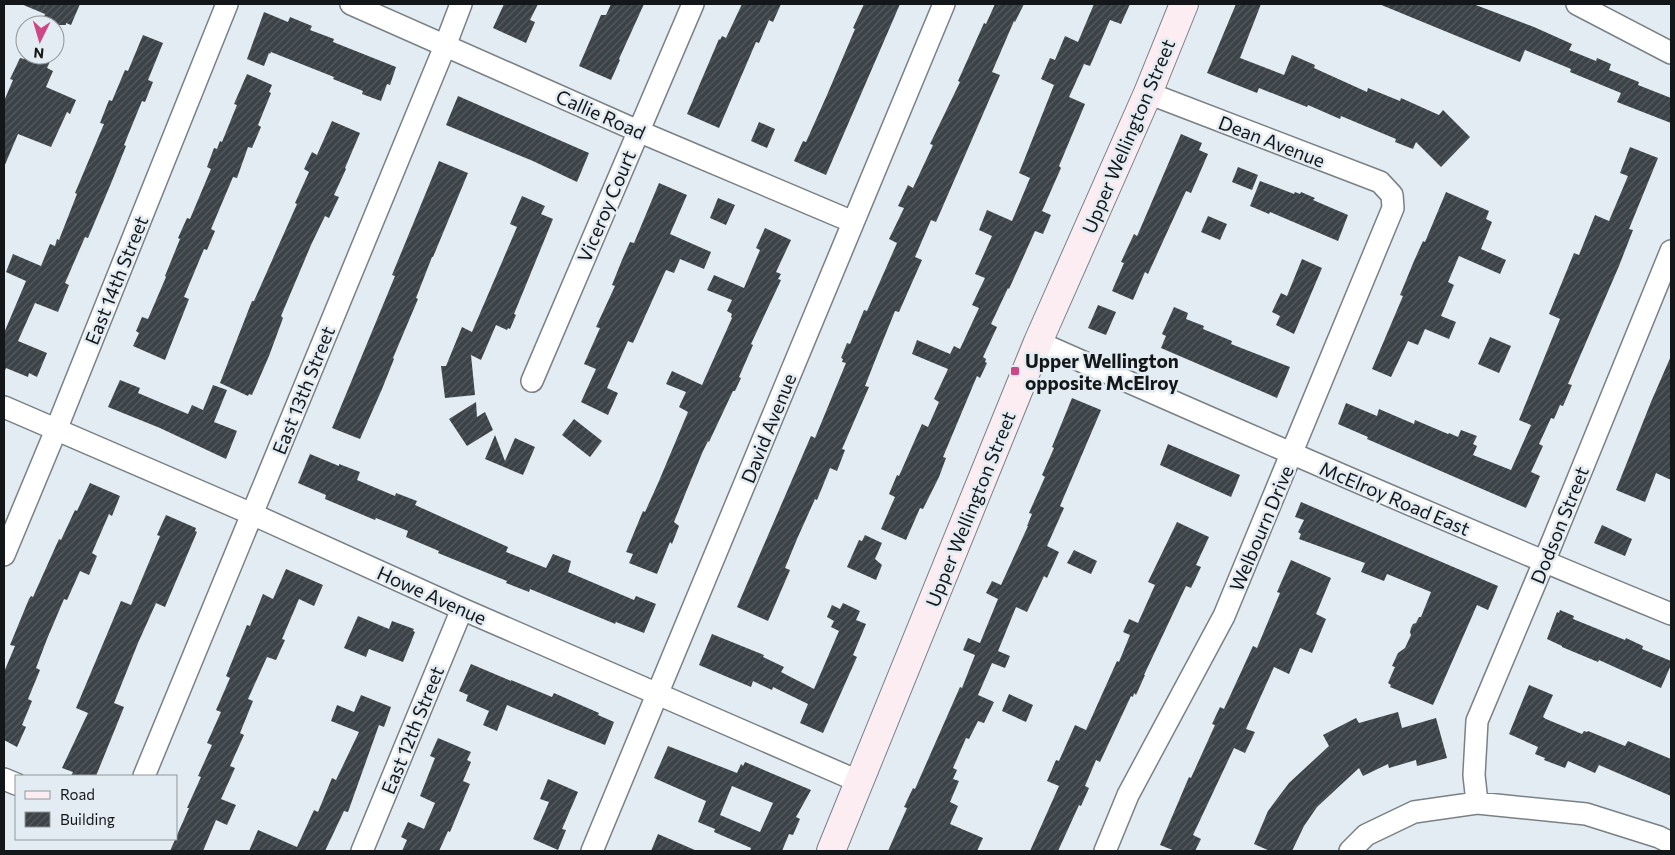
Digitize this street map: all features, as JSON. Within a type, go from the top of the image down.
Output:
[{"type":"main road","name":"Upper Wellington Street","points":[[831,851],[1038,342],[1148,93],[1184,4]]},
{"type":"street","name":"East 14th Street","points":[[4,555],[227,4]]},
{"type":"street","name":"Callie Road","points":[[351,4],[638,131],[853,222]]},
{"type":"street","name":"East 13th Street","points":[[144,775],[461,4]]},
{"type":"street","name":"Viceroy Court","points":[[532,382],[693,4]]},
{"type":"street","name":"David Avenue","points":[[592,851],[944,4]]},
{"type":"street","points":[[1577,4],[1671,53]]},
{"type":"street","name":"Dean Avenue","points":[[1148,93],[1380,182],[1392,195]]},
{"type":"street","name":"Welbourn Drive","points":[[1105,851],[1128,795],[1224,616],[1393,208],[1392,195]]},
{"type":"street","name":"Dodson Street","points":[[1478,803],[1474,775],[1477,720],[1544,562],[1671,251]]},
{"type":"street","name":"McElroy Road East","points":[[1038,342],[1291,454],[1671,614]]},
{"type":"street","name":"Howe Avenue","points":[[4,407],[252,514],[462,609],[860,782]]},
{"type":"street","name":"East 12th Street","points":[[362,851],[462,609]]},
{"type":"street","points":[[1350,851],[1366,835],[1414,812],[1478,803],[1586,814],[1659,837],[1671,843]]},
{"type":"building","points":[[21,4],[80,4],[71,25],[66,23],[65,25],[65,15],[45,14]]},
{"type":"building","points":[[504,4],[538,4],[530,20],[535,22],[526,43],[493,28]]},
{"type":"building","points":[[611,4],[644,4],[611,80],[579,66],[601,15],[606,15]]},
{"type":"building","points":[[742,4],[781,4],[773,22],[769,20],[759,43],[756,42],[719,128],[687,114],[719,39],[722,36],[726,38]]},
{"type":"building","points":[[864,4],[900,4],[826,175],[794,161],[803,141],[806,142],[827,95]]},
{"type":"building","points":[[995,4],[1024,4],[1014,21],[992,72],[1000,75],[936,222],[931,220],[915,257],[922,260],[899,312],[895,311],[878,353],[865,386],[869,387],[842,449],[845,450],[837,471],[830,468],[817,500],[815,499],[785,568],[790,570],[768,621],[737,607],[811,436],[815,438],[846,363],[842,362],[843,359],[841,358],[847,343],[850,344],[864,310],[867,311],[897,243],[889,239],[904,208],[898,206],[908,185],[913,188],[933,145],[930,144],[960,82],[958,81],[984,23],[986,24]]},
{"type":"building","points":[[1094,4],[1130,4],[1121,24],[1110,20],[1090,66],[1084,64],[1069,97],[1085,104],[1059,166],[1061,168],[1042,211],[1051,215],[1043,234],[1035,231],[991,324],[997,327],[983,357],[987,363],[980,378],[977,376],[943,457],[946,458],[939,477],[923,509],[920,508],[906,540],[881,529],[895,497],[889,494],[922,424],[928,427],[939,402],[934,399],[948,369],[912,354],[917,340],[950,354],[954,346],[960,349],[979,308],[972,305],[985,278],[975,274],[992,236],[979,230],[987,210],[1012,221],[1030,178],[1019,173],[1054,85],[1041,79],[1050,58],[1055,60],[1065,36],[1078,42]]},
{"type":"building","points":[[1236,4],[1261,4],[1240,58],[1284,75],[1292,55],[1315,65],[1314,68],[1367,92],[1368,88],[1400,101],[1401,98],[1439,115],[1443,110],[1470,137],[1441,167],[1416,142],[1413,149],[1395,142],[1396,139],[1341,116],[1340,119],[1308,105],[1307,107],[1259,88],[1257,93],[1207,73]]},
{"type":"building","points":[[1379,4],[1473,4],[1534,27],[1572,44],[1569,50],[1596,61],[1597,58],[1611,64],[1609,70],[1639,82],[1638,85],[1671,98],[1671,123],[1617,102],[1621,93],[1570,72],[1571,69],[1525,50],[1520,62]]},
{"type":"building","points":[[264,12],[288,22],[290,17],[312,26],[310,30],[334,39],[333,42],[396,67],[390,85],[387,84],[381,101],[362,94],[363,91],[333,79],[334,77],[271,52],[264,66],[247,59]]},
{"type":"building","points":[[143,35],[163,43],[148,80],[153,82],[145,102],[142,101],[124,145],[126,146],[88,238],[85,237],[65,283],[69,285],[58,312],[35,303],[18,341],[47,353],[37,377],[29,373],[28,377],[6,368],[4,373],[4,333],[26,281],[6,272],[13,254],[41,266],[50,244],[55,246],[57,239],[59,240],[77,194],[75,193],[104,124],[100,123],[109,100],[112,101],[125,70],[128,71]]},
{"type":"building","points":[[17,65],[48,65],[47,68],[53,71],[46,87],[76,100],[70,114],[67,112],[51,147],[18,134],[4,167],[4,101],[13,80],[10,79]]},
{"type":"building","points":[[247,74],[272,85],[269,92],[271,93],[258,125],[261,127],[252,148],[248,147],[237,178],[233,177],[211,229],[215,231],[207,250],[204,249],[184,297],[189,299],[165,360],[133,346],[139,333],[136,331],[142,317],[148,319],[166,277],[180,239],[178,238],[187,218],[190,219],[211,169],[207,167],[214,148],[217,149],[220,141],[222,142],[237,105],[234,104]]},
{"type":"building","points":[[458,96],[589,153],[577,182],[533,161],[446,125]]},
{"type":"building","points":[[332,121],[360,133],[334,195],[339,197],[329,218],[325,216],[311,245],[281,316],[283,318],[269,356],[252,395],[249,394],[248,396],[220,383],[252,301],[254,301],[297,204],[295,203],[309,172],[304,169],[312,152],[317,155]]},
{"type":"building","points":[[759,122],[775,129],[767,148],[751,141]]},
{"type":"building","points":[[1181,134],[1202,143],[1199,150],[1208,154],[1191,193],[1186,191],[1148,274],[1145,272],[1133,300],[1112,291],[1124,263],[1121,262],[1134,234],[1137,236],[1138,234]]},
{"type":"building","points":[[1630,147],[1658,158],[1629,229],[1633,230],[1619,266],[1568,384],[1572,385],[1563,406],[1560,405],[1554,419],[1551,418],[1539,444],[1543,446],[1531,472],[1540,476],[1526,508],[1367,439],[1368,437],[1338,424],[1346,403],[1377,416],[1379,409],[1414,424],[1415,420],[1458,437],[1461,430],[1477,436],[1473,444],[1477,446],[1473,455],[1511,470],[1531,425],[1519,420],[1560,319],[1549,314],[1574,253],[1579,255],[1595,215],[1609,221],[1628,176],[1620,173]]},
{"type":"building","points":[[439,161],[468,173],[432,257],[416,298],[418,299],[360,439],[332,428],[395,276],[392,275]]},
{"type":"building","points":[[1238,167],[1258,175],[1252,190],[1232,182]]},
{"type":"building","points":[[1260,181],[1294,194],[1295,192],[1300,194],[1301,192],[1315,198],[1313,200],[1348,215],[1338,241],[1270,212],[1269,214],[1250,206]]},
{"type":"building","points":[[659,183],[687,195],[670,234],[711,252],[704,269],[680,259],[674,273],[666,270],[633,343],[628,341],[607,388],[618,393],[608,415],[581,402],[596,369],[584,364],[600,328],[596,327],[615,286],[612,285],[622,260],[630,242],[634,243]]},
{"type":"building","points":[[1446,192],[1489,211],[1486,219],[1492,222],[1481,249],[1506,260],[1500,274],[1459,256],[1448,282],[1454,285],[1441,316],[1456,322],[1449,339],[1425,329],[1418,345],[1408,341],[1391,377],[1372,369],[1403,296],[1400,295],[1414,261],[1423,241],[1425,242]]},
{"type":"building","points":[[522,196],[545,206],[541,214],[553,219],[514,314],[516,315],[510,329],[508,328],[507,330],[496,325],[481,360],[471,355],[475,395],[445,398],[441,366],[446,366],[462,327],[472,332],[517,227],[510,224]]},
{"type":"building","points":[[718,198],[735,205],[726,225],[710,218]]},
{"type":"building","points":[[1208,216],[1227,224],[1220,240],[1201,232]]},
{"type":"building","points":[[765,228],[791,240],[776,272],[781,274],[778,279],[781,280],[751,344],[753,345],[739,377],[741,378],[703,451],[674,522],[679,526],[672,544],[670,542],[657,574],[629,563],[633,554],[626,552],[688,412],[679,407],[686,392],[666,384],[672,371],[702,385],[732,318],[732,314],[727,311],[732,300],[707,290],[714,275],[744,288],[760,250],[756,248]]},
{"type":"building","points":[[1302,259],[1322,268],[1294,334],[1276,325],[1280,316],[1272,312],[1281,293],[1287,296]]},
{"type":"building","points":[[1098,305],[1116,312],[1106,335],[1088,328]]},
{"type":"building","points":[[1174,307],[1188,313],[1186,319],[1204,326],[1203,329],[1232,341],[1231,344],[1290,367],[1277,398],[1161,348],[1166,336],[1162,334]]},
{"type":"building","points":[[1490,337],[1511,346],[1499,373],[1478,364]]},
{"type":"building","points":[[1671,356],[1671,480],[1656,473],[1645,502],[1616,490]]},
{"type":"building","points":[[120,380],[140,388],[138,393],[188,414],[192,405],[203,410],[213,385],[227,390],[214,422],[237,431],[226,459],[160,428],[108,407]]},
{"type":"building","points":[[1072,398],[1101,410],[1060,506],[1064,508],[1047,546],[1059,552],[1047,578],[1044,576],[1027,612],[1016,607],[998,651],[1010,656],[1005,668],[992,663],[978,695],[994,702],[984,723],[978,721],[969,739],[966,738],[953,768],[957,770],[953,779],[959,781],[950,802],[958,806],[950,824],[983,838],[977,851],[888,851],[907,808],[904,807],[913,788],[915,789],[960,687],[962,688],[975,655],[963,650],[968,638],[980,643],[998,599],[986,593],[992,581],[1001,585],[1028,526],[1032,514],[1029,513],[1045,477],[1042,475]]},
{"type":"building","points":[[476,402],[477,417],[485,412],[493,430],[467,446],[449,419]]},
{"type":"building","points":[[574,419],[602,441],[590,457],[562,435]]},
{"type":"building","points":[[495,435],[505,461],[515,438],[535,447],[523,475],[485,459]]},
{"type":"building","points":[[1168,444],[1240,475],[1231,497],[1160,465]]},
{"type":"building","points":[[310,454],[360,472],[357,480],[395,496],[396,493],[417,501],[415,505],[508,547],[506,552],[546,568],[553,554],[571,561],[568,572],[634,600],[636,596],[656,604],[644,633],[616,622],[615,624],[530,589],[529,592],[506,583],[507,581],[438,553],[439,551],[406,537],[408,531],[376,518],[375,520],[325,499],[326,495],[298,483]]},
{"type":"building","points":[[90,483],[120,496],[112,516],[109,514],[92,553],[97,556],[89,575],[80,571],[67,600],[64,599],[47,639],[36,668],[40,670],[28,699],[32,701],[22,725],[26,727],[17,747],[4,740],[4,672],[15,646],[10,645],[29,599],[31,596],[33,597],[59,539],[61,540]]},
{"type":"building","points":[[1301,502],[1498,586],[1488,610],[1477,605],[1433,705],[1390,687],[1391,685],[1388,683],[1395,667],[1392,666],[1398,653],[1405,648],[1411,635],[1411,628],[1421,617],[1431,592],[1387,574],[1384,581],[1361,572],[1365,563],[1299,539],[1301,534],[1298,532],[1304,520],[1295,517]]},
{"type":"building","points":[[166,515],[196,528],[195,531],[197,532],[165,607],[156,603],[138,643],[114,703],[124,707],[96,775],[72,775],[73,772],[62,768],[88,713],[76,708],[121,601],[131,605],[160,536],[157,535]]},
{"type":"building","points":[[1177,522],[1209,537],[1196,565],[1201,567],[1191,588],[1186,586],[1136,695],[1134,693],[1133,697],[1131,696],[1100,762],[1096,760],[1085,786],[1089,788],[1058,851],[1030,851],[1059,786],[1047,781],[1056,760],[1059,761],[1075,725],[1086,730],[1130,635],[1123,632],[1129,619],[1138,623],[1155,585],[1148,582]]},
{"type":"building","points":[[1602,525],[1632,539],[1625,556],[1594,543]]},
{"type":"building","points":[[865,535],[882,543],[875,559],[882,565],[876,580],[847,567],[859,540],[862,541]]},
{"type":"building","points":[[1074,550],[1097,561],[1091,574],[1067,563]]},
{"type":"building","points":[[1291,560],[1331,578],[1316,614],[1326,619],[1312,653],[1300,648],[1289,674],[1274,667],[1246,729],[1255,732],[1245,753],[1234,748],[1193,835],[1201,839],[1195,851],[1175,851],[1160,845],[1189,777],[1191,778],[1215,725],[1212,724],[1220,707],[1224,709],[1253,646],[1257,648],[1280,593],[1277,592]]},
{"type":"building","points":[[286,569],[323,585],[314,606],[299,599],[282,639],[285,640],[276,660],[267,657],[248,699],[253,701],[240,733],[244,735],[230,766],[235,768],[221,799],[236,805],[227,825],[216,820],[203,851],[170,851],[175,840],[178,840],[178,833],[189,808],[187,808],[201,777],[198,776],[212,745],[207,743],[221,712],[216,710],[230,678],[226,676],[247,625],[250,626],[263,594],[273,599]]},
{"type":"building","points":[[843,603],[860,611],[856,620],[866,624],[853,655],[857,657],[823,733],[800,723],[808,704],[773,687],[772,690],[753,681],[751,687],[699,665],[712,634],[764,655],[763,657],[784,667],[781,672],[814,689],[839,631],[831,627],[834,621],[827,617],[832,605],[840,609]]},
{"type":"building","points":[[1560,610],[1574,616],[1573,619],[1625,640],[1626,638],[1643,646],[1642,649],[1671,661],[1661,688],[1547,639],[1557,612],[1559,613]]},
{"type":"building","points":[[358,616],[389,629],[392,621],[414,629],[413,631],[415,632],[403,662],[369,649],[366,657],[344,648]]},
{"type":"building","points":[[471,664],[552,697],[554,693],[599,713],[598,715],[614,722],[605,745],[507,705],[497,731],[483,725],[489,711],[466,701],[468,695],[459,691]]},
{"type":"building","points":[[1529,685],[1553,695],[1543,717],[1546,719],[1582,734],[1584,731],[1588,731],[1625,746],[1628,741],[1671,759],[1671,796],[1599,765],[1595,773],[1568,761],[1565,768],[1544,760],[1545,758],[1535,754],[1538,747],[1509,734]]},
{"type":"building","points":[[1009,694],[1033,705],[1026,722],[1002,711]]},
{"type":"building","points":[[361,695],[391,707],[384,727],[379,725],[348,812],[344,811],[325,851],[249,851],[258,830],[297,847],[314,810],[318,812],[332,778],[336,780],[359,732],[331,721],[337,705],[354,712]]},
{"type":"building","points":[[1398,712],[1402,728],[1436,718],[1447,758],[1417,766],[1416,760],[1389,768],[1388,764],[1363,776],[1359,768],[1317,807],[1304,826],[1292,851],[1270,851],[1254,844],[1268,811],[1289,783],[1329,746],[1323,735],[1356,718],[1359,723]]},
{"type":"building","points":[[438,738],[471,752],[467,760],[471,762],[463,781],[470,784],[450,832],[448,831],[439,851],[402,851],[407,840],[401,837],[408,822],[424,829],[435,803],[420,796],[435,758],[430,756]]},
{"type":"building","points":[[668,746],[737,773],[741,764],[743,766],[745,762],[811,790],[796,817],[800,819],[793,835],[789,834],[782,851],[750,851],[751,848],[714,832],[715,829],[698,822],[706,801],[654,778]],"holes":[[[732,786],[773,803],[760,832],[720,815]]]},
{"type":"building","points":[[548,779],[578,792],[562,829],[566,830],[558,850],[533,839],[549,802],[540,799]]},
{"type":"building","points":[[658,834],[697,851],[651,851]]},
{"type":"place","name":"Upper Wellington opposite McElroy","points":[[1015,371]]}]
